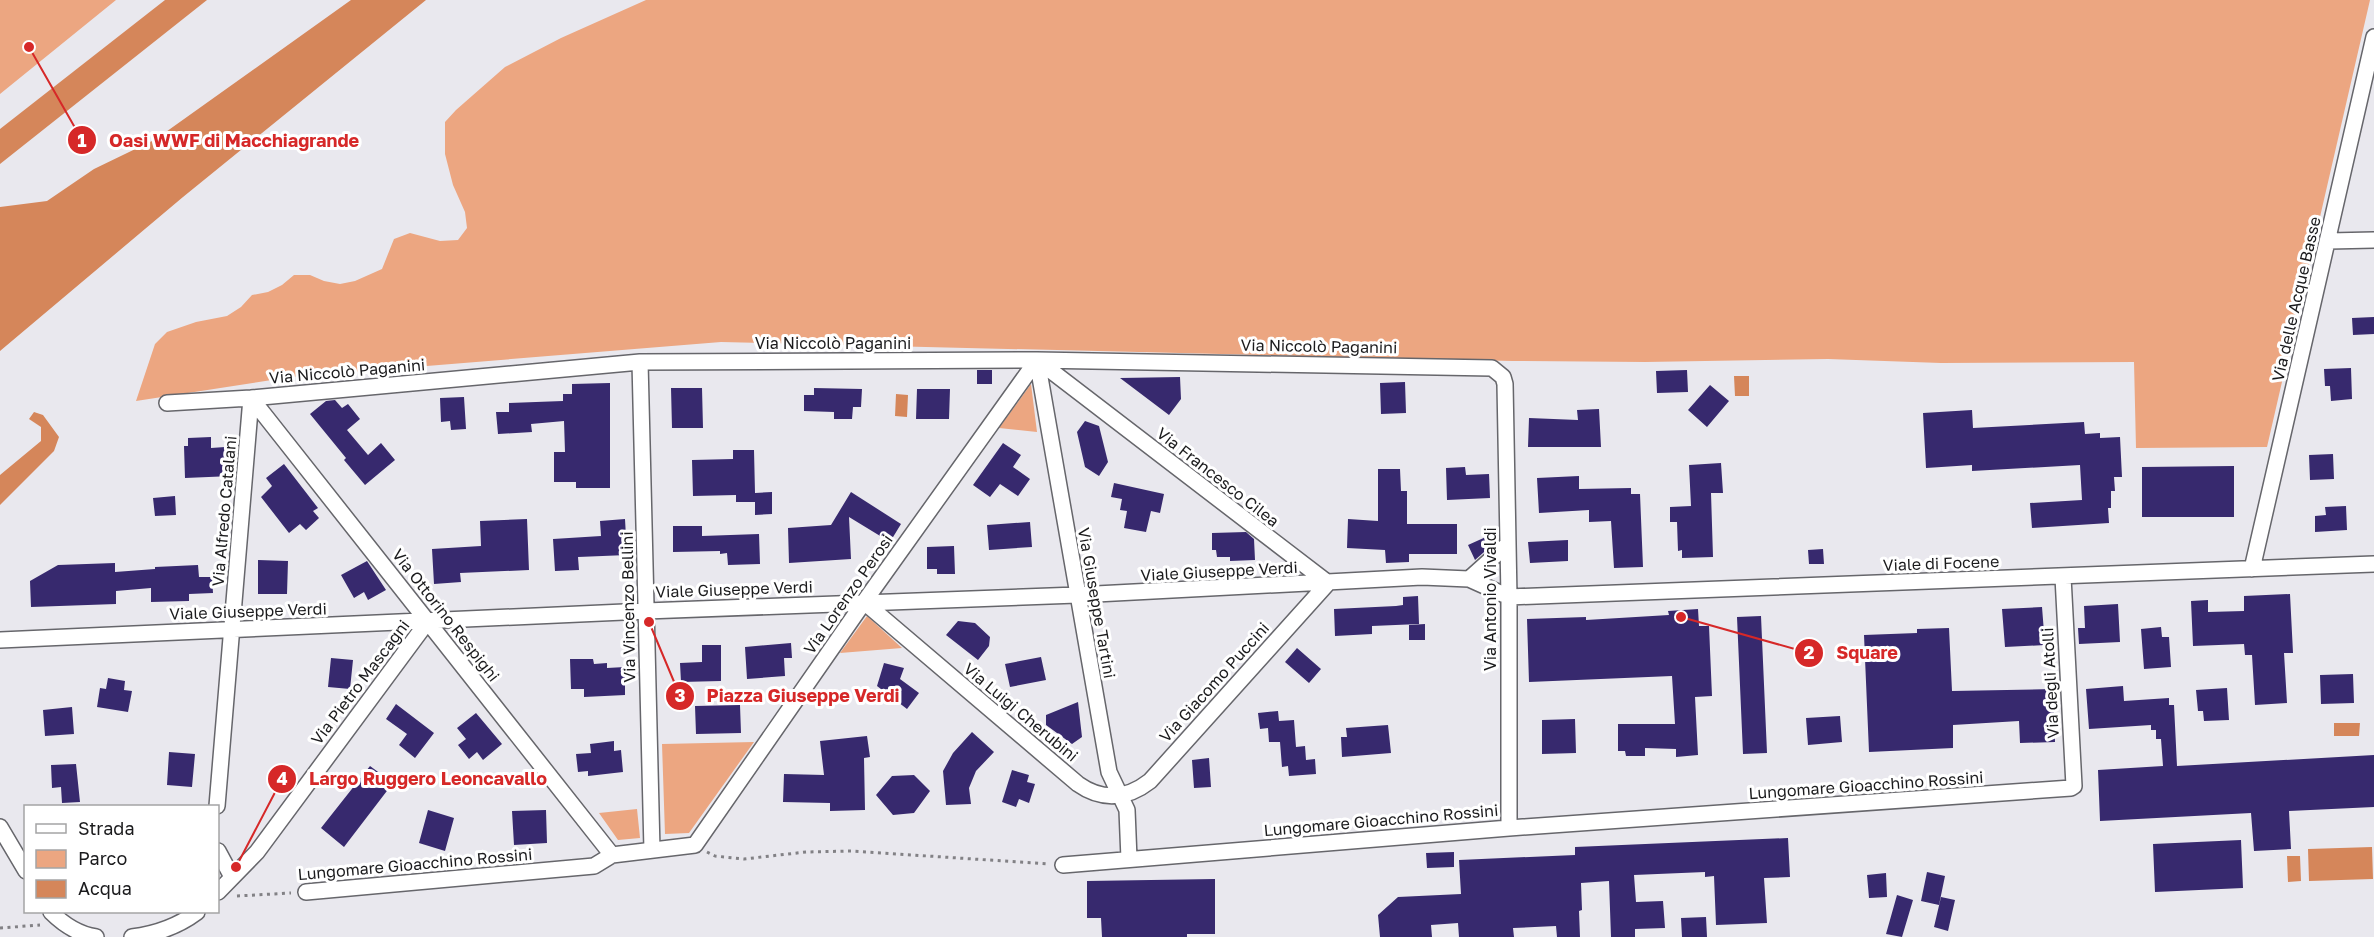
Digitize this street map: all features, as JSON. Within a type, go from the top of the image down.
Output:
[{"type":"street","name":"Via delle Acque Basse","points":[[2252,569],[2371,62],[2374,37]]},
{"type":"street","points":[[2329,242],[2374,240]]},
{"type":"street","name":"Via Niccolò Paganini","points":[[167,403],[251,398],[640,362],[1037,360],[1484,366],[1499,372]]},
{"type":"street","name":"Via Francesco Cilea","points":[[1037,360],[1328,583]]},
{"type":"street","name":"Via Giuseppe Tartini","points":[[1037,360],[1109,772],[1127,810],[1129,859]]},
{"type":"street","name":"Via Lorenzo Perosi","points":[[695,845],[864,602],[1037,360]]},
{"type":"street","name":"Via Vincenzo Bellini","points":[[640,362],[652,850]]},
{"type":"street","name":"Via Antonio Vivaldi","points":[[1499,372],[1505,384],[1509,597],[1509,828]]},
{"type":"street","name":"Via Ottorino Respighi","points":[[251,398],[612,855]]},
{"type":"street","name":"Via Alfredo Catalani","points":[[217,805],[251,398]]},
{"type":"street","points":[[1508,544],[1469,579],[1509,597]]},
{"type":"street","name":"Viale di Focene","points":[[1509,597],[2374,564]]},
{"type":"street","name":"Viale Giuseppe Verdi","points":[[0,640],[646,611],[1077,595],[1422,577],[1469,579]]},
{"type":"street","name":"Via degli Atolli","points":[[2063,577],[2073,787]]},
{"type":"street","name":"Via Giacomo Puccini","points":[[1120,795],[1136,790],[1150,781],[1328,583]]},
{"type":"street","name":"Via Luigi Cherubini","points":[[864,602],[1085,789],[1102,796],[1120,795]]},
{"type":"street","name":"Via Pietro Mascagni","points":[[223,894],[232,877],[257,852],[428,621]]},
{"type":"street","name":"Lungomare Gioacchino Rossini","points":[[1063,866],[1509,828],[2073,787]]},
{"type":"street","points":[[0,827],[24,868]]},
{"type":"street","name":"Lungomare Gioacchino Rossini","points":[[306,892],[594,866],[612,855],[695,845]]},
{"type":"street","points":[[219,853],[232,877]]},
{"type":"street","points":[[52,913],[63,923],[86,935],[96,937]]},
{"type":"street","points":[[132,937],[167,929],[195,913]]},
{"type":"path","points":[[695,845],[715,856],[744,859],[806,852],[852,851],[1063,866]]},
{"type":"path","name":"Lungomare Gioacchino Rossini","points":[[223,894],[253,897],[306,892]]},
{"type":"path","points":[[0,928],[63,923]]},
{"type":"green space","points":[[0,0],[116,0],[0,94]]},
{"type":"green space","points":[[646,0],[2370,0],[2267,447],[2136,448],[2134,362],[1941,363],[1828,359],[1645,362],[1512,361],[721,342],[291,377],[136,401],[155,344],[167,332],[196,322],[227,316],[241,307],[252,295],[268,292],[282,285],[294,275],[310,275],[340,284],[355,281],[382,269],[394,239],[410,233],[440,241],[458,240],[467,228],[465,212],[453,185],[445,154],[445,122],[505,67],[561,38]]},
{"type":"green space","points":[[1031,384],[1037,432],[999,428]]},
{"type":"green space","points":[[867,616],[902,648],[840,653]]},
{"type":"green space","points":[[754,742],[689,833],[665,834],[662,744]]},
{"type":"green space","points":[[637,809],[640,838],[618,840],[599,813]]},
{"type":"water","points":[[165,0],[207,0],[0,164],[0,129]]},
{"type":"water","points":[[351,0],[426,0],[183,197],[0,351],[0,207],[47,201],[94,169],[156,139]]},
{"type":"water","points":[[1734,376],[1749,376],[1749,396],[1735,396]]},
{"type":"water","points":[[896,394],[908,395],[907,417],[895,416]]},
{"type":"water","points":[[34,412],[43,415],[59,437],[54,451],[0,505],[0,475],[41,441],[41,427],[29,419]]},
{"type":"water","points":[[2334,723],[2360,723],[2359,736],[2334,736]]},
{"type":"water","points":[[2372,847],[2373,879],[2309,881],[2308,849]]},
{"type":"water","points":[[2287,856],[2300,856],[2301,881],[2288,882]]},
{"type":"building","points":[[2374,317],[2374,334],[2353,335],[2352,318]]},
{"type":"building","points":[[2351,368],[2352,399],[2331,401],[2330,386],[2325,386],[2324,369]]},
{"type":"building","points":[[977,370],[992,370],[992,384],[977,384]]},
{"type":"building","points":[[1687,370],[1688,392],[1657,393],[1656,371]]},
{"type":"building","points":[[1180,377],[1181,399],[1169,415],[1120,378]]},
{"type":"building","points":[[1405,382],[1406,413],[1381,414],[1380,383]]},
{"type":"building","points":[[610,383],[610,488],[576,488],[576,482],[554,482],[554,452],[565,452],[564,421],[531,424],[532,432],[498,434],[496,412],[509,412],[509,403],[563,401],[563,394],[572,394],[572,384]]},
{"type":"building","points":[[1710,385],[1729,401],[1707,427],[1688,410]]},
{"type":"building","points":[[671,388],[702,388],[703,428],[672,428]]},
{"type":"building","points":[[814,388],[862,389],[861,407],[853,407],[852,419],[834,419],[834,412],[804,411],[804,395],[814,395]]},
{"type":"building","points":[[917,389],[950,389],[949,419],[916,419]]},
{"type":"building","points":[[464,397],[466,429],[451,430],[450,421],[441,422],[440,398]]},
{"type":"building","points":[[335,400],[342,408],[348,404],[360,419],[347,430],[368,455],[381,443],[395,460],[365,485],[310,414],[326,401]]},
{"type":"building","points":[[1599,409],[1601,447],[1528,447],[1529,418],[1578,420],[1577,410]]},
{"type":"building","points":[[1972,410],[1973,428],[2084,422],[2085,434],[2100,433],[2100,438],[2120,437],[2122,477],[2114,477],[2115,491],[2111,491],[2111,508],[2108,508],[2109,523],[2032,528],[2030,503],[2082,500],[2080,465],[1972,471],[1972,465],[1926,468],[1923,413]]},
{"type":"building","points":[[1085,421],[1099,426],[1108,462],[1099,476],[1085,467],[1077,432]]},
{"type":"building","points":[[211,437],[211,448],[225,447],[225,457],[231,456],[232,476],[185,478],[184,446],[188,446],[188,438]]},
{"type":"building","points":[[1003,443],[1021,455],[1013,467],[1030,479],[1018,496],[1000,484],[990,497],[973,485]]},
{"type":"building","points":[[733,450],[754,450],[755,493],[772,492],[772,514],[755,515],[755,502],[736,502],[736,495],[693,496],[692,460],[733,459]]},
{"type":"building","points":[[2333,454],[2334,479],[2310,480],[2309,455]]},
{"type":"building","points":[[1721,463],[1723,493],[1711,493],[1713,557],[1682,558],[1682,550],[1678,551],[1677,522],[1670,522],[1670,507],[1691,506],[1689,465]]},
{"type":"building","points":[[284,464],[318,508],[313,511],[319,518],[306,530],[300,524],[289,533],[261,497],[272,486],[266,478]]},
{"type":"building","points":[[2234,466],[2234,517],[2142,517],[2142,467]]},
{"type":"building","points":[[1465,467],[1466,475],[1489,474],[1490,498],[1447,500],[1446,468]]},
{"type":"building","points":[[1378,469],[1400,469],[1401,491],[1407,491],[1407,524],[1457,524],[1457,554],[1409,554],[1409,562],[1386,563],[1385,550],[1347,548],[1348,519],[1378,521]]},
{"type":"building","points":[[1579,476],[1579,489],[1631,488],[1631,494],[1640,494],[1643,567],[1614,568],[1611,521],[1589,522],[1589,510],[1539,513],[1537,478]]},
{"type":"building","points":[[1114,483],[1164,494],[1160,513],[1151,511],[1146,532],[1124,528],[1127,511],[1120,510],[1122,499],[1111,497]]},
{"type":"building","points":[[851,492],[901,524],[890,542],[849,517],[851,559],[789,563],[788,528],[831,525]]},
{"type":"building","points":[[175,496],[176,515],[155,516],[153,498]]},
{"type":"building","points":[[2346,506],[2347,530],[2315,532],[2315,516],[2326,515],[2325,507]]},
{"type":"building","points":[[527,519],[529,570],[460,573],[461,582],[434,584],[432,549],[481,546],[480,521]]},
{"type":"building","points":[[625,519],[627,555],[578,557],[579,570],[555,571],[553,539],[601,536],[600,521]]},
{"type":"building","points":[[1030,522],[1032,547],[989,550],[987,525]]},
{"type":"building","points":[[673,526],[702,526],[702,536],[759,534],[760,564],[728,565],[727,553],[720,554],[720,551],[673,552]]},
{"type":"building","points":[[1246,532],[1254,539],[1255,560],[1230,561],[1230,557],[1217,557],[1216,550],[1212,550],[1212,533]]},
{"type":"building","points":[[1488,536],[1492,545],[1475,560],[1468,545]]},
{"type":"building","points":[[1568,540],[1568,561],[1530,563],[1528,542]]},
{"type":"building","points":[[954,546],[955,574],[937,574],[937,569],[927,569],[927,547]]},
{"type":"building","points":[[1823,549],[1824,564],[1809,564],[1808,550]]},
{"type":"building","points":[[258,560],[288,561],[287,594],[258,594]]},
{"type":"building","points":[[367,561],[386,590],[368,600],[364,592],[354,598],[341,575]]},
{"type":"building","points":[[115,563],[115,572],[198,565],[199,577],[212,577],[213,593],[189,594],[189,601],[151,602],[151,588],[116,591],[116,604],[31,607],[30,581],[58,565]]},
{"type":"building","points":[[2290,594],[2293,653],[2284,653],[2287,703],[2255,705],[2252,655],[2245,655],[2244,644],[2193,646],[2191,601],[2208,600],[2208,612],[2244,611],[2244,596]]},
{"type":"building","points":[[1418,596],[1419,624],[1372,626],[1372,634],[1335,636],[1334,609],[1403,605],[1403,597]]},
{"type":"building","points":[[2118,604],[2120,642],[2079,644],[2078,628],[2085,628],[2084,606]]},
{"type":"building","points":[[2042,607],[2045,645],[2005,647],[2002,609]]},
{"type":"building","points":[[1698,609],[1699,626],[1709,626],[1712,696],[1695,697],[1698,755],[1676,757],[1676,749],[1645,748],[1645,756],[1626,756],[1625,751],[1618,751],[1618,724],[1675,724],[1672,676],[1529,682],[1527,619],[1586,617],[1586,620],[1669,615],[1668,611]]},
{"type":"building","points":[[1761,616],[1767,753],[1743,754],[1737,617]]},
{"type":"building","points":[[958,621],[975,623],[990,637],[989,646],[978,660],[946,635]]},
{"type":"building","points":[[1425,624],[1425,640],[1409,640],[1409,625]]},
{"type":"building","points":[[2161,627],[2162,637],[2169,637],[2171,667],[2144,669],[2141,629]]},
{"type":"building","points":[[1949,628],[1952,691],[2053,689],[2055,742],[2020,743],[2019,721],[1953,725],[1953,748],[1869,752],[1864,635],[1917,633],[1917,629]]},
{"type":"building","points":[[791,643],[792,658],[784,658],[785,676],[747,679],[745,647]]},
{"type":"building","points":[[702,645],[721,645],[721,681],[681,682],[680,663],[702,662]]},
{"type":"building","points":[[1297,648],[1321,669],[1309,683],[1285,662]]},
{"type":"building","points":[[1041,657],[1046,680],[1010,687],[1005,664]]},
{"type":"building","points":[[331,658],[353,660],[350,689],[328,687]]},
{"type":"building","points":[[570,659],[593,659],[594,664],[607,663],[607,668],[625,667],[625,695],[584,697],[584,689],[571,689]]},
{"type":"building","points":[[884,663],[904,668],[900,679],[919,693],[907,709],[877,686]]},
{"type":"building","points":[[2353,674],[2354,703],[2321,704],[2320,675]]},
{"type":"building","points":[[108,678],[125,681],[124,690],[132,691],[128,712],[97,707],[100,688],[106,689]]},
{"type":"building","points":[[2123,686],[2124,701],[2169,698],[2169,705],[2174,705],[2177,766],[2374,755],[2374,807],[2289,811],[2291,849],[2254,851],[2251,813],[2100,821],[2098,770],[2163,766],[2161,739],[2156,739],[2156,730],[2151,730],[2151,725],[2089,729],[2086,689]]},
{"type":"building","points":[[2227,688],[2229,720],[2204,721],[2203,711],[2198,711],[2196,690]]},
{"type":"building","points":[[1078,702],[1082,737],[1072,744],[1046,725],[1046,715]]},
{"type":"building","points":[[396,704],[434,733],[415,758],[399,745],[407,734],[386,719]]},
{"type":"building","points":[[740,705],[741,733],[696,734],[695,706]]},
{"type":"building","points":[[72,707],[74,734],[45,736],[43,710]]},
{"type":"building","points":[[1278,711],[1279,721],[1294,720],[1296,747],[1305,746],[1306,760],[1315,759],[1316,774],[1289,776],[1288,766],[1282,767],[1280,742],[1269,742],[1268,728],[1260,729],[1258,713]]},
{"type":"building","points":[[476,713],[502,744],[483,760],[477,752],[469,759],[458,745],[466,739],[457,728]]},
{"type":"building","points":[[1840,716],[1842,742],[1808,745],[1806,718]]},
{"type":"building","points":[[1575,719],[1576,753],[1542,754],[1542,720]]},
{"type":"building","points":[[1388,725],[1391,753],[1342,757],[1341,737],[1347,737],[1346,728]]},
{"type":"building","points":[[972,732],[994,752],[976,771],[969,788],[971,804],[946,805],[943,771],[953,753]]},
{"type":"building","points":[[867,736],[870,757],[864,758],[865,810],[830,811],[830,803],[783,802],[784,774],[824,775],[820,741]]},
{"type":"building","points":[[614,741],[614,751],[621,750],[623,772],[588,776],[588,771],[578,772],[576,754],[591,753],[590,744]]},
{"type":"building","points":[[169,752],[195,754],[192,787],[167,785]]},
{"type":"building","points":[[1209,758],[1211,787],[1194,788],[1192,760]]},
{"type":"building","points":[[76,764],[80,802],[62,803],[61,787],[52,788],[51,765]]},
{"type":"building","points":[[370,766],[393,783],[344,847],[321,828]]},
{"type":"building","points":[[1012,770],[1029,775],[1027,782],[1035,784],[1029,803],[1019,799],[1016,807],[1002,802]]},
{"type":"building","points":[[914,775],[930,791],[914,813],[893,815],[876,795],[892,776]]},
{"type":"building","points":[[428,810],[454,818],[445,851],[419,843]]},
{"type":"building","points":[[546,810],[547,843],[514,845],[512,811]]},
{"type":"building","points":[[1788,838],[1790,877],[1764,878],[1767,923],[1716,925],[1714,876],[1705,877],[1705,872],[1634,875],[1636,902],[1663,901],[1665,928],[1635,929],[1635,937],[1611,937],[1609,881],[1581,883],[1580,937],[1557,937],[1556,926],[1513,928],[1514,937],[1459,937],[1458,923],[1431,925],[1432,937],[1380,937],[1378,915],[1398,897],[1461,894],[1459,860],[1575,855],[1575,847]]},
{"type":"building","points":[[2241,840],[2243,888],[2155,892],[2153,844]]},
{"type":"building","points":[[1454,852],[1454,867],[1427,868],[1426,853]]},
{"type":"building","points":[[1927,872],[1945,876],[1939,905],[1921,901]]},
{"type":"building","points":[[1886,873],[1887,897],[1869,898],[1867,875]]},
{"type":"building","points":[[1215,879],[1215,934],[1187,934],[1187,937],[1102,937],[1101,918],[1087,918],[1087,881]]},
{"type":"building","points":[[1897,895],[1913,900],[1902,937],[1886,934]]},
{"type":"building","points":[[1941,897],[1955,900],[1948,931],[1934,927]]},
{"type":"building","points":[[1706,917],[1707,937],[1682,937],[1681,918]]},
{"type":"place","name":"Oasi WWF di Macchiagrande","points":[[29,47]]},
{"type":"place","name":"Square","points":[[1681,617]]},
{"type":"place","name":"Piazza Giuseppe Verdi","points":[[649,622]]},
{"type":"place","name":"Largo Ruggero Leoncavallo","points":[[236,867]]}]
